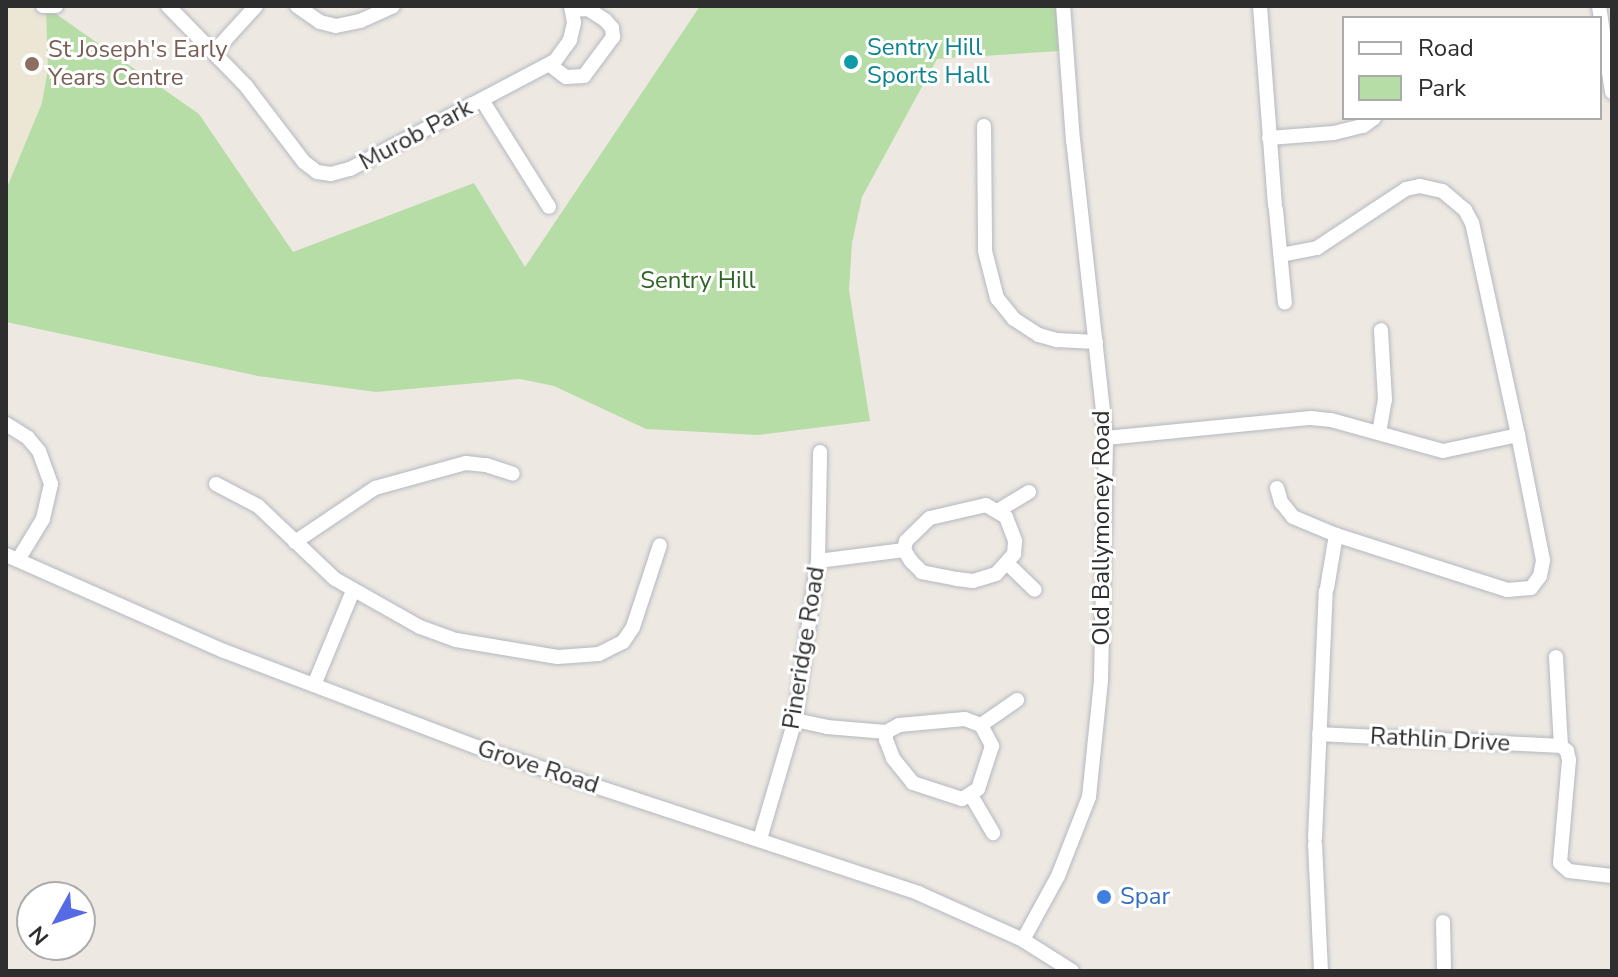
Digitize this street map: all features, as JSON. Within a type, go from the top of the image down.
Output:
[{"type":"street","points":[[43,6],[56,6]]},
{"type":"street","name":"Murob Park","points":[[168,6],[246,86],[304,162],[324,174],[344,172],[550,65]]},
{"type":"street","points":[[214,52],[256,6]]},
{"type":"street","points":[[297,6],[320,22],[339,26],[393,6]]},
{"type":"street","name":"Old Ballymoney Road","points":[[1023,940],[1074,844],[1089,797],[1101,680],[1106,438],[1073,141],[1063,6]]},
{"type":"street","points":[[1260,6],[1285,303]]},
{"type":"street","points":[[572,8],[588,9],[612,28],[613,37],[584,76],[566,77],[550,65],[560,57],[570,40],[572,8]]},
{"type":"street","points":[[1602,26],[1612,92]]},
{"type":"street","name":"Murob Park","points":[[482,100],[549,207]]},
{"type":"street","points":[[1269,138],[1334,133],[1363,126],[1371,120]]},
{"type":"street","points":[[984,126],[985,251],[997,298],[1014,319],[1039,335],[1057,340],[1096,342]]},
{"type":"street","points":[[1277,488],[1281,502],[1293,517],[1336,535],[1507,590],[1531,588],[1540,576],[1543,560],[1472,223],[1452,197],[1430,187],[1406,189],[1317,248],[1282,255]]},
{"type":"street","points":[[1379,433],[1385,400],[1381,330]]},
{"type":"street","points":[[1106,438],[1311,418],[1331,420],[1443,451],[1518,435]]},
{"type":"street","points":[[6,424],[28,438],[39,451],[51,484],[43,519],[12,557]]},
{"type":"street","name":"Pineridge Road","points":[[760,839],[795,720],[818,561],[820,452]]},
{"type":"street","points":[[295,542],[363,494],[409,477],[471,463],[513,474]]},
{"type":"street","points":[[216,484],[258,506],[353,591],[420,627],[456,640],[558,657],[582,657],[612,649],[628,634],[660,545]]},
{"type":"street","points":[[904,550],[912,534],[930,518],[975,506],[999,510],[1029,492]]},
{"type":"street","points":[[904,550],[922,572],[957,579],[985,579],[1008,564],[1014,554],[1015,541],[999,510]]},
{"type":"street","points":[[1321,971],[1315,841],[1327,590],[1336,535]]},
{"type":"street","points":[[818,561],[904,550]]},
{"type":"street","name":"Grove Road","points":[[12,557],[224,651],[477,747],[918,893],[1023,940],[1072,971]]},
{"type":"street","points":[[1008,564],[1035,590]]},
{"type":"street","points":[[314,685],[353,591]]},
{"type":"street","points":[[1556,657],[1561,746],[1567,751],[1569,760],[1560,863],[1569,871],[1612,876]]},
{"type":"street","points":[[981,725],[1017,700]]},
{"type":"street","points":[[795,720],[827,727],[886,732],[899,725],[944,718],[965,719],[981,725],[990,738],[992,752],[978,789],[972,797],[962,799],[913,783],[893,758],[886,732]]},
{"type":"street","name":"Rathlin Drive","points":[[1319,734],[1561,746]]},
{"type":"street","points":[[972,797],[993,833]]},
{"type":"street","points":[[1443,922],[1444,971]]},
{"type":"shaded area","name":"St Joseph's Early Years Centre","points":[[6,6],[24,6],[66,19],[74,26],[6,190]]},
{"type":"green space","name":"Sentry Hill","points":[[700,6],[1057,6],[1060,51],[937,59],[862,197],[852,243],[849,290],[870,421],[758,435],[646,429],[554,386],[520,379],[376,392],[258,376],[6,322],[6,190],[42,103],[48,69],[46,7],[199,114],[293,252],[474,183],[525,267]]},
{"type":"place","name":"Sentry Hill Sports Hall","points":[[851,62]]},
{"type":"place","name":"St Joseph's Early Years Centre","points":[[32,64]]},
{"type":"place","name":"Spar","points":[[1104,897]]}]
